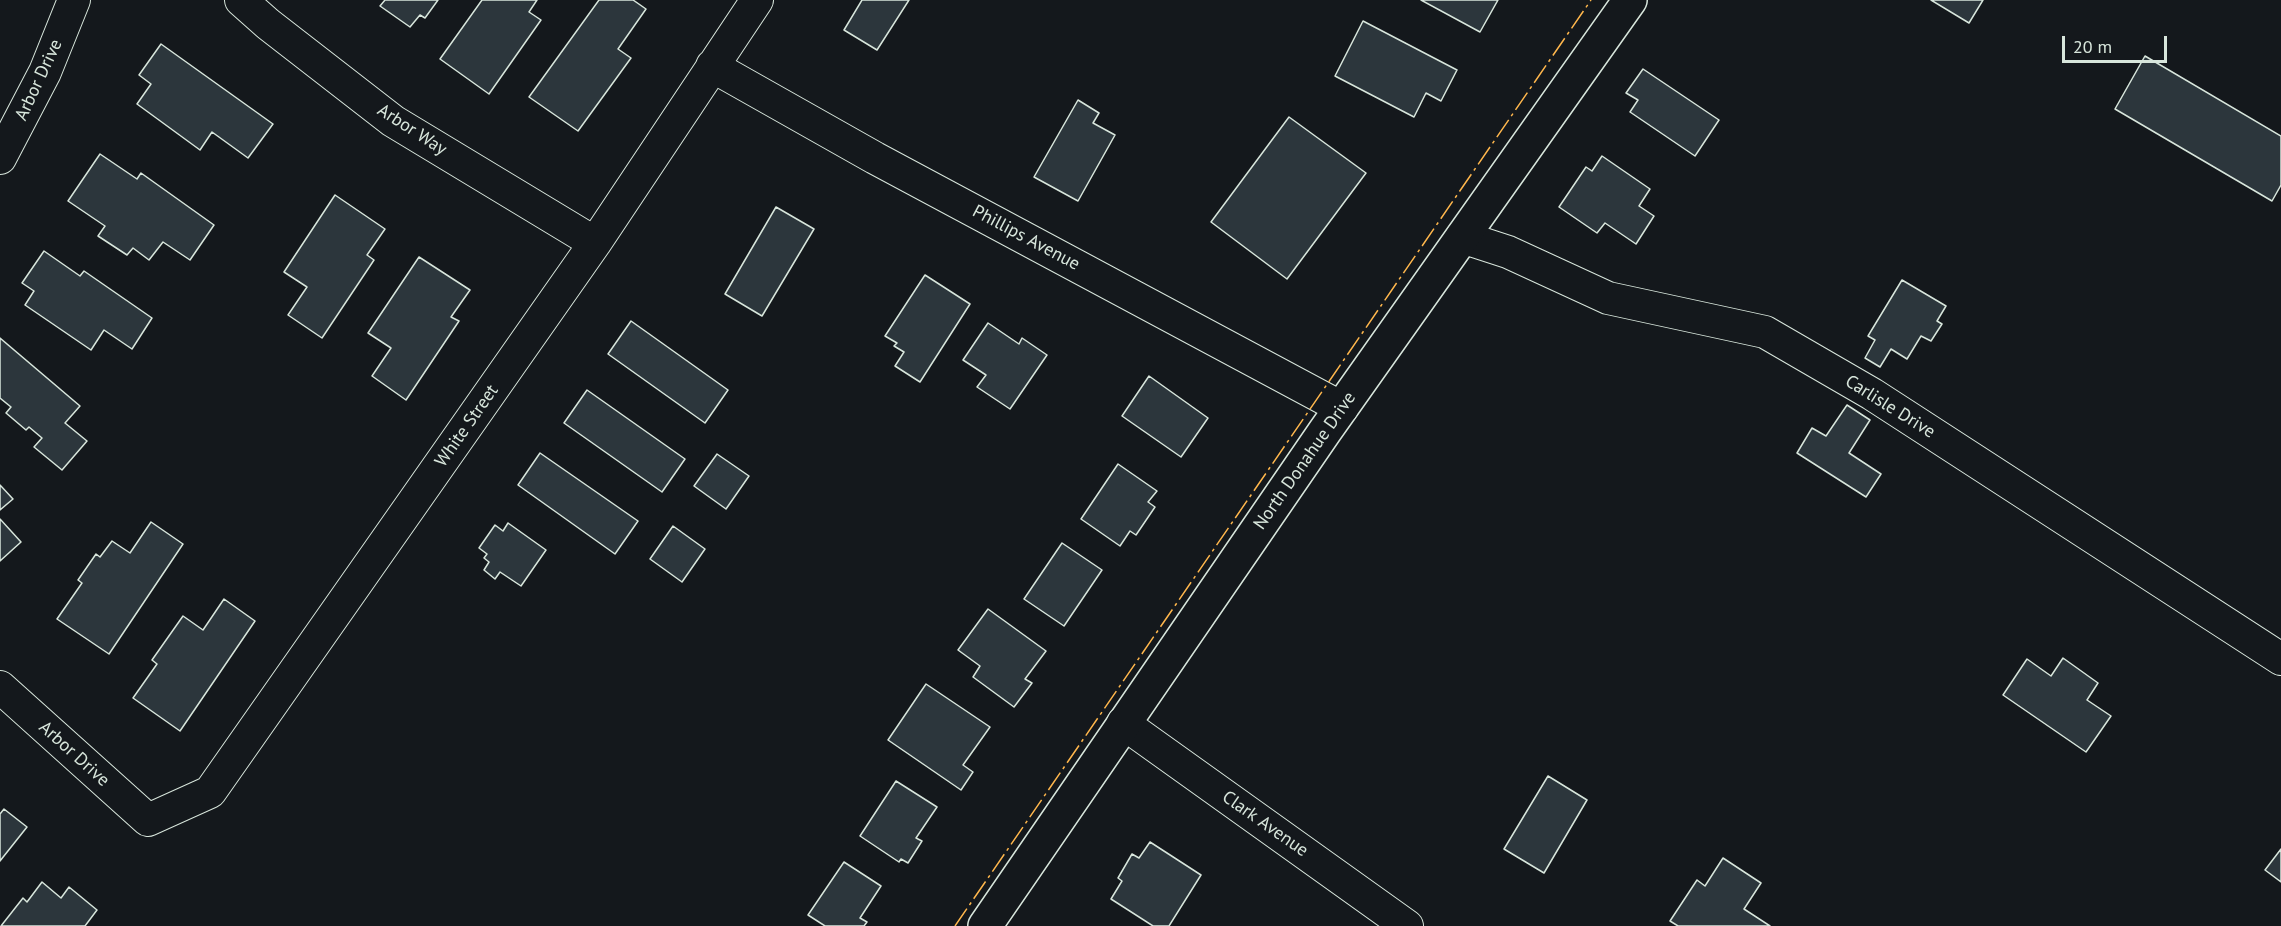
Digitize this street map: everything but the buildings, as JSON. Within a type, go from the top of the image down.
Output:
[{"type":"street","name":"Arbor Drive","points":[[0,158],[45,72],[74,0]]},
{"type":"street","name":"Arbor Way","points":[[241,0],[268,24],[393,121],[595,243]]},
{"type":"street","name":"White Street","points":[[148,820],[210,792],[595,243],[757,0]]},
{"type":"street","name":"North Donahue Drive","points":[[985,926],[1342,408],[1630,0]]},
{"type":"street","name":"Phillips Avenue","points":[[712,66],[886,163],[1342,408]]},
{"type":"street","name":"Carlisle Drive","points":[[1462,237],[1508,252],[1608,298],[1765,332],[1872,394],[2281,658]]},
{"type":"street","name":"Arbor Drive","points":[[0,687],[148,820]]},
{"type":"street","name":"Clark Avenue","points":[[1123,723],[1407,926]]},
{"type":"power","points":[[955,926],[1591,0]]}]
